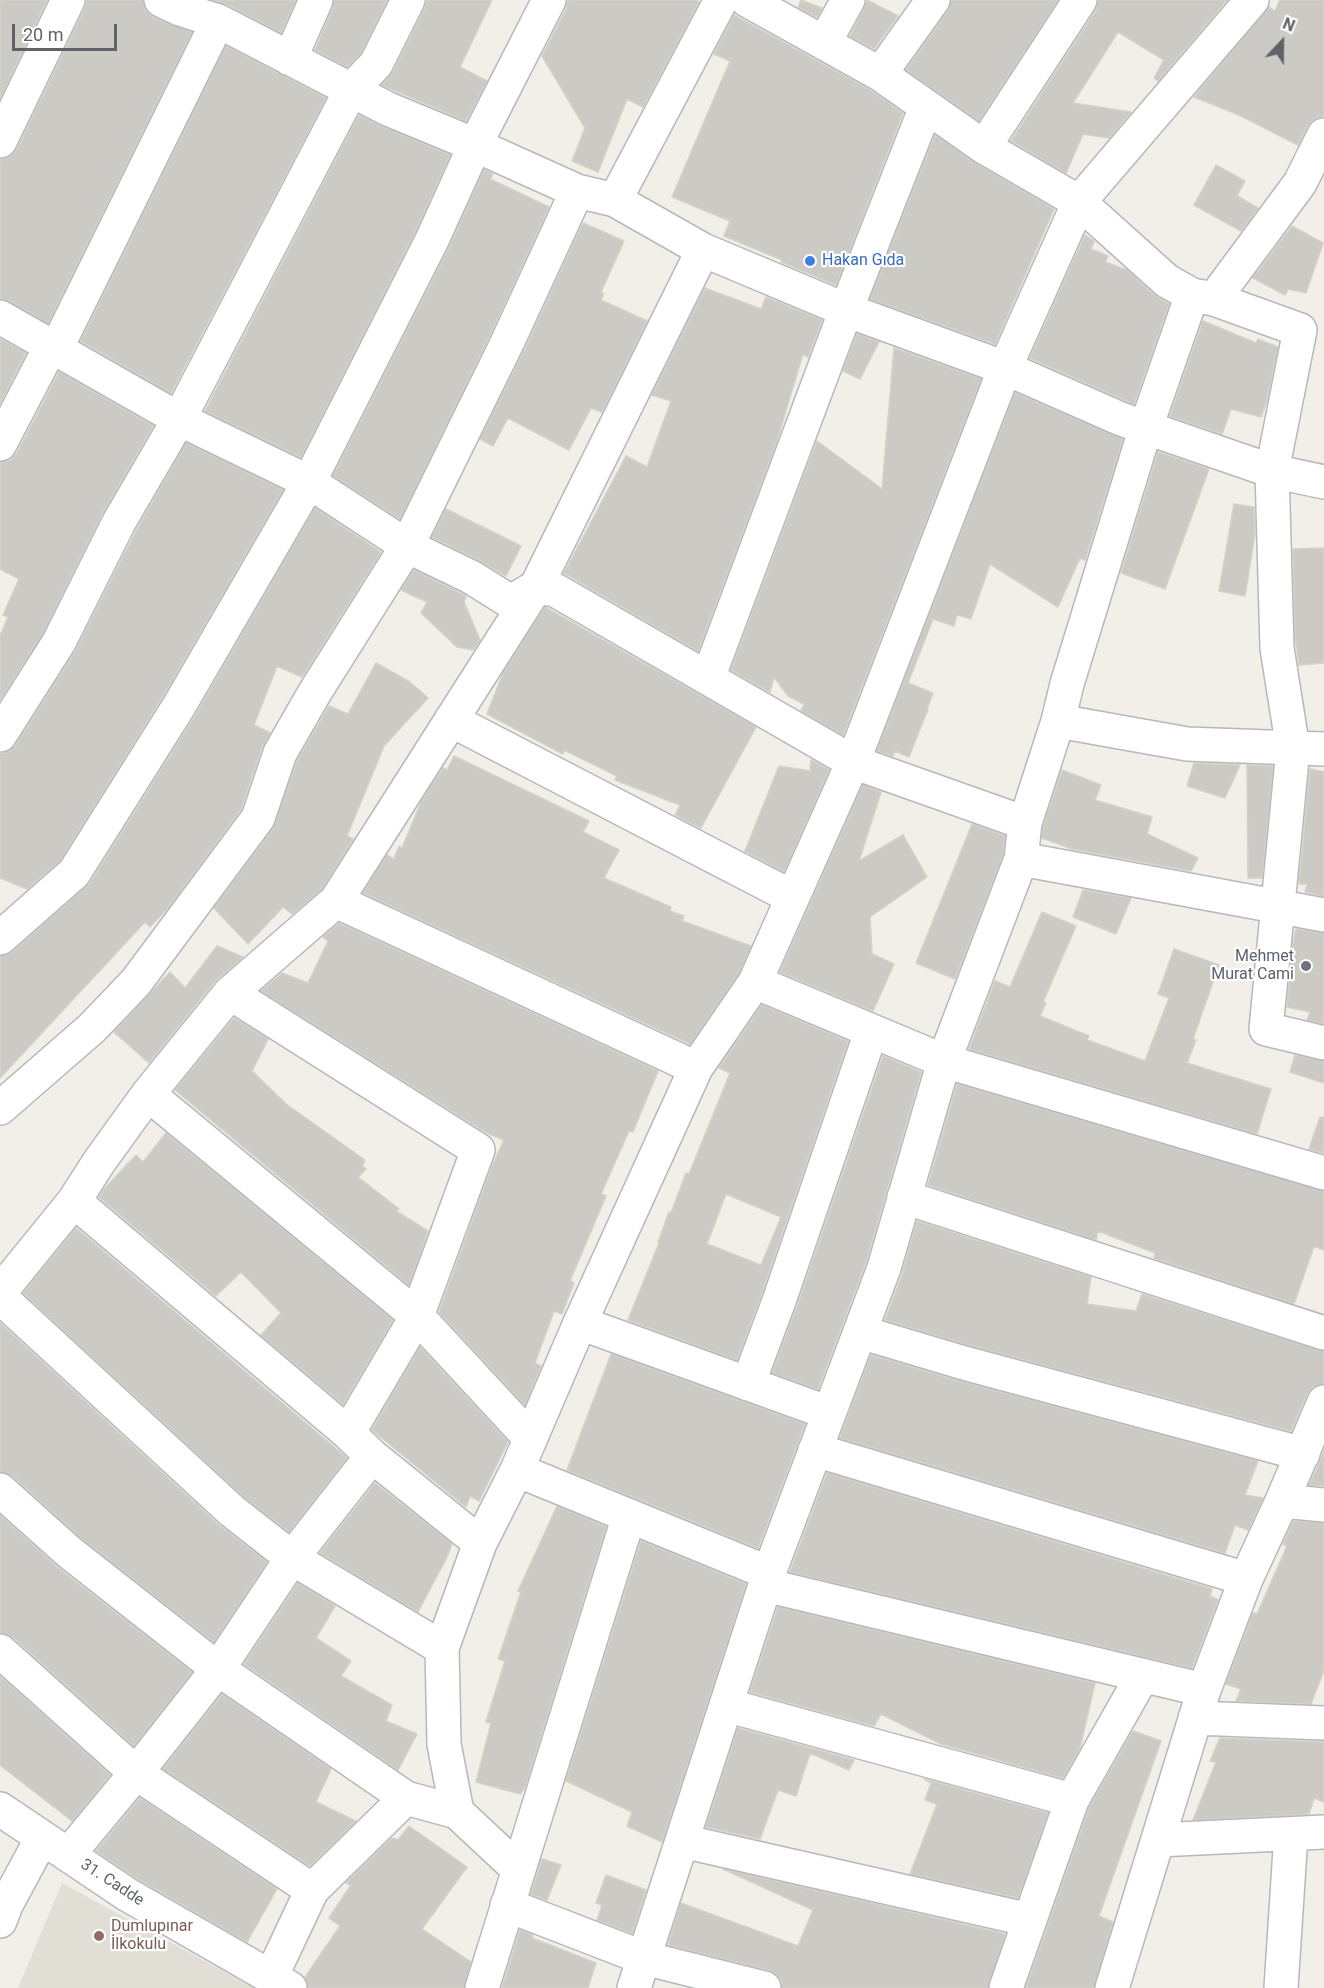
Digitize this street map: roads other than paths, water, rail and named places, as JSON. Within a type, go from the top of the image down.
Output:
[{"type":"street","points":[[0,141],[68,0]]},
{"type":"street","points":[[290,59],[316,0]]},
{"type":"street","points":[[0,735],[59,642],[119,522],[179,419],[351,90],[376,64],[408,0]]},
{"type":"street","points":[[0,938],[74,873],[179,706],[309,482],[432,240],[475,145],[549,0]]},
{"type":"street","points":[[615,200],[721,0]]},
{"type":"street","points":[[747,0],[880,74],[984,147],[1079,202],[1167,281],[1203,297],[1300,330],[1272,471],[1277,648],[1308,749],[1278,907],[1266,1029],[1324,1043]]},
{"type":"street","points":[[824,43],[848,0]]},
{"type":"street","points":[[880,74],[933,0]]},
{"type":"street","points":[[984,147],[1080,0]]},
{"type":"street","points":[[457,1812],[444,1744],[442,1647],[480,1543],[517,1470],[580,1323],[696,1068],[755,982],[853,762],[1005,368],[1079,202],[1252,0]]},
{"type":"street","points":[[175,3],[218,21],[388,109],[577,191],[615,200],[703,250],[846,310],[1005,368],[1122,419],[1272,471],[1324,482]]},
{"type":"street","points":[[0,444],[54,348],[69,327],[218,21]]},
{"type":"street","points":[[708,678],[846,310],[926,107]]},
{"type":"street","points":[[639,1973],[767,1579],[884,1268],[944,1061],[1021,859],[1025,823],[1146,427],[1203,297],[1300,183],[1324,135]]},
{"type":"street","points":[[0,1108],[92,1028],[136,982],[258,818],[280,753],[315,692],[407,546],[507,343],[577,191]]},
{"type":"street","points":[[0,1292],[74,1201],[148,1094],[230,993],[336,901],[536,587],[703,250]]},
{"type":"street","points":[[0,317],[179,419],[309,482],[407,546],[471,577],[511,602],[536,587],[555,590],[853,762],[1025,823]]},
{"type":"street","points":[[451,720],[792,897]]},
{"type":"street","points":[[1058,721],[1187,744],[1308,749]]},
{"type":"street","points":[[1021,859],[1324,915]]},
{"type":"street","points":[[336,901],[696,1068]]},
{"type":"street","points":[[755,982],[944,1061],[1324,1173]]},
{"type":"street","points":[[230,993],[478,1150],[417,1316],[348,1433]]},
{"type":"street","points":[[748,1384],[783,1290],[871,1032]]},
{"type":"street","points":[[148,1094],[417,1316],[530,1438]]},
{"type":"street","points":[[904,1197],[1324,1333]]},
{"type":"street","points":[[74,1201],[348,1433],[372,1456],[480,1543]]},
{"type":"street","points":[[0,1297],[232,1511],[292,1558],[442,1647]]},
{"type":"street","points":[[580,1323],[829,1413]]},
{"type":"street","points":[[860,1332],[964,1363],[1303,1454]]},
{"type":"street","points":[[1112,1988],[1199,1704],[1246,1579],[1324,1402]]},
{"type":"street","points":[[815,1450],[1246,1579]]},
{"type":"street","points":[[0,1921],[6,1905],[55,1846],[136,1773],[218,1669],[292,1558],[372,1456]]},
{"type":"street","points":[[517,1470],[629,1516],[767,1579],[1143,1675],[1199,1704],[1324,1723]]},
{"type":"street","points":[[0,1490],[69,1552],[218,1669],[406,1798],[457,1812],[518,1869]]},
{"type":"street","points":[[1282,1501],[1324,1505]]},
{"type":"street","points":[[482,1988],[629,1516]]},
{"type":"street","points":[[0,1651],[136,1773],[312,1890]]},
{"type":"street","points":[[1006,1988],[1072,1800],[1143,1675]]},
{"type":"street","points":[[726,1705],[1072,1800]]},
{"type":"street","points":[[280,1983],[312,1890],[406,1798]]},
{"type":"street","name":"31. Cadde","points":[[0,1809],[128,1895],[280,1983]]},
{"type":"street","points":[[1158,1840],[1324,1833]]},
{"type":"street","points":[[1281,1988],[1292,1834]]},
{"type":"street","points":[[682,1841],[1030,1920]]},
{"type":"street","points":[[507,1905],[639,1973],[764,1988]]},
{"type":"place","name":"Hakan Gıda","points":[[810,261]]},
{"type":"place","name":"Mehmet Murat Cami","points":[[1306,966]]},
{"type":"place","name":"Dumlupınar İlkokulu","points":[[99,1936]]}]
